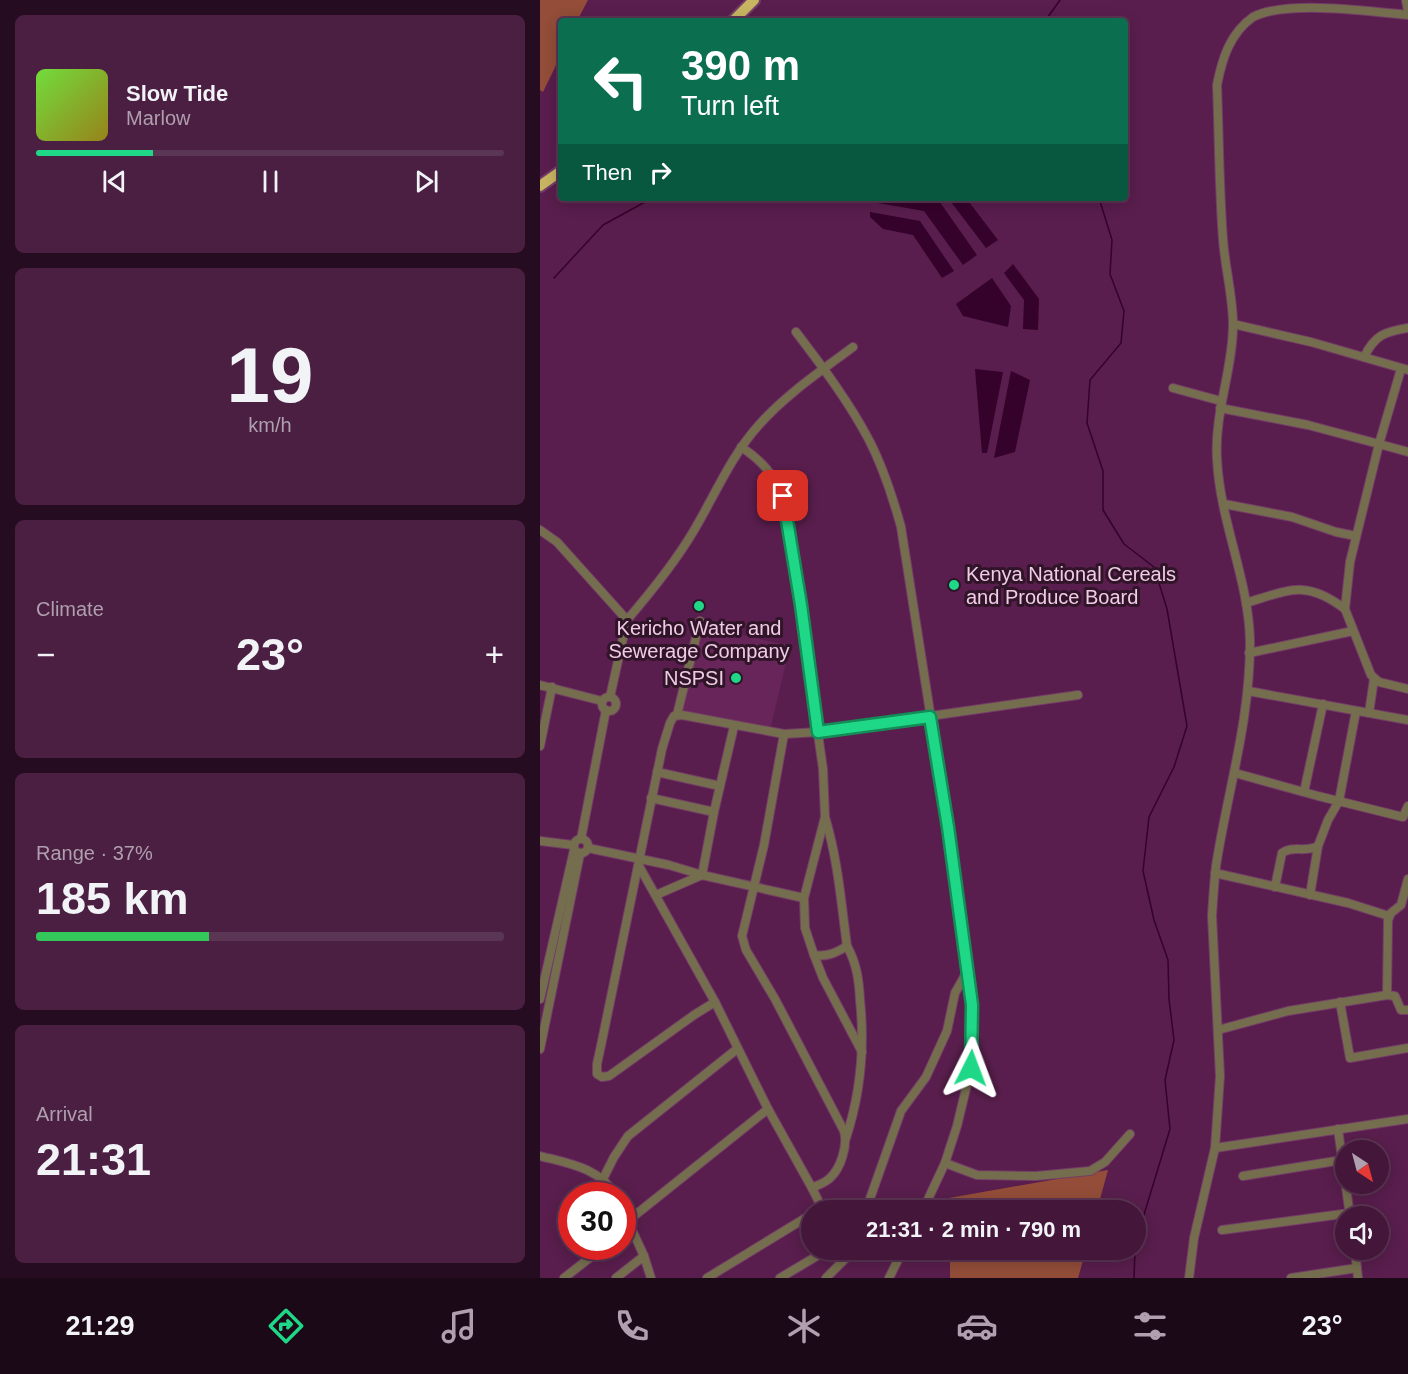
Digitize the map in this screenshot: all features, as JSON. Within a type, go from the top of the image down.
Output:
[{"type":"highway","points":[[736,18],[754,0]]},
{"type":"highway","points":[[540,186],[558,173]]},
{"type":"street","points":[[1189,1278],[1194,1238],[1215,1149],[1220,1098],[1212,916],[1215,873],[1248,691],[1249,653],[1246,603],[1216,461],[1220,404],[1229,361],[1233,324],[1223,243],[1217,85],[1226,51],[1243,26],[1253,16],[1283,7],[1307,6],[1408,13],[1406,0]]},
{"type":"street","points":[[1233,324],[1311,342],[1405,370],[1379,444],[1350,562],[1345,609],[1369,672],[1374,679],[1408,689]]},
{"type":"street","points":[[1364,357],[1383,333],[1408,328]]},
{"type":"street","points":[[796,332],[824,369],[869,440],[901,527],[948,827],[968,970],[973,1026],[971,1068],[957,1126],[945,1163],[928,1200]]},
{"type":"street","points":[[540,685],[606,699],[614,699],[615,706],[612,710],[602,707],[606,699],[627,620],[680,554],[741,447],[758,425],[776,408],[854,347]]},
{"type":"street","points":[[1173,388],[1220,404],[1408,452]]},
{"type":"street","points":[[741,447],[764,464],[783,496],[801,605],[825,788],[825,817],[804,898],[805,928],[823,978],[862,1053]]},
{"type":"street","points":[[1224,504],[1292,517],[1336,532],[1356,536]]},
{"type":"street","points":[[540,530],[557,542],[627,620]]},
{"type":"street","points":[[1246,603],[1291,590],[1305,589],[1324,595],[1345,609]]},
{"type":"street","points":[[700,621],[677,715],[671,719],[651,798],[597,1064],[597,1074],[602,1077],[609,1076],[715,1002]]},
{"type":"street","points":[[1249,653],[1353,630]]},
{"type":"street","points":[[1369,713],[1374,679]]},
{"type":"street","points":[[540,746],[552,687]]},
{"type":"street","points":[[1248,691],[1408,720]]},
{"type":"street","points":[[677,715],[784,734],[818,732],[1078,695]]},
{"type":"street","points":[[1304,792],[1323,704]]},
{"type":"street","points":[[581,839],[606,710]]},
{"type":"street","points":[[1310,895],[1318,846],[1328,820],[1339,801],[1356,711]]},
{"type":"street","points":[[702,875],[734,726]]},
{"type":"street","points":[[784,734],[764,845],[744,927],[743,942],[840,1122],[846,1138]]},
{"type":"street","points":[[657,772],[720,786]]},
{"type":"street","points":[[1235,772],[1406,819],[1408,806]]},
{"type":"street","points":[[651,798],[714,812]]},
{"type":"street","points":[[812,1188],[825,1182],[835,1173],[840,1162],[859,1092],[863,1029],[858,975],[854,959],[847,946],[838,866],[825,817]]},
{"type":"street","points":[[581,839],[587,843],[588,848]]},
{"type":"street","points":[[541,1044],[560,953],[576,841],[581,839]]},
{"type":"street","points":[[540,841],[585,852],[588,848]]},
{"type":"street","points":[[1275,887],[1282,853],[1287,849],[1309,850],[1318,846]]},
{"type":"street","points":[[588,848],[639,863],[804,898]]},
{"type":"street","points":[[540,999],[576,850]]},
{"type":"street","points":[[639,863],[715,1002],[737,1049],[817,1200]]},
{"type":"street","points":[[1215,873],[1348,903],[1389,916]]},
{"type":"street","points":[[656,895],[702,875]]},
{"type":"street","points":[[1387,995],[1389,916],[1401,905],[1408,879]]},
{"type":"street","points":[[814,955],[827,955],[847,946]]},
{"type":"street","points":[[540,950],[560,953]]},
{"type":"street","points":[[870,1200],[901,1111],[926,1077],[947,1031],[955,993],[968,970]]},
{"type":"street","points":[[1218,1030],[1288,1011],[1387,995],[1394,995],[1401,1010],[1408,1010]]},
{"type":"street","points":[[1340,1002],[1350,1058],[1408,1048]]},
{"type":"street","points":[[603,1179],[628,1136],[737,1049]]},
{"type":"street","points":[[636,1219],[768,1109]]},
{"type":"street","points":[[1215,1149],[1408,1119]]},
{"type":"street","points":[[1338,1130],[1339,1140]]},
{"type":"street","points":[[945,1163],[977,1175],[1036,1176],[1089,1171],[1105,1162],[1130,1134]]},
{"type":"street","points":[[540,1156],[585,1169],[605,1182]]},
{"type":"street","points":[[1243,1176],[1335,1161]]},
{"type":"street","points":[[1222,1230],[1335,1217]]},
{"type":"street","points":[[707,1278],[801,1221]]},
{"type":"street","points":[[636,1236],[651,1278]]},
{"type":"street","points":[[616,1278],[644,1256]]},
{"type":"street","points":[[564,1278],[587,1260]]},
{"type":"street","points":[[780,1278],[810,1260]]},
{"type":"street","points":[[826,1278],[844,1260]]},
{"type":"street","points":[[889,1278],[898,1260]]},
{"type":"street","points":[[1356,1260],[1358,1278]]},
{"type":"street","points":[[1291,1278],[1357,1268]]},
{"type":"shaded area","points":[[540,0],[588,0],[579,18],[558,18],[558,61],[543,92],[540,90]]},
{"type":"shaded area","points":[[866,201],[939,201],[977,255],[963,265],[924,211]]},
{"type":"shaded area","points":[[950,201],[968,201],[998,240],[986,248]]},
{"type":"shaded area","points":[[870,212],[920,221],[954,271],[942,278],[913,235],[883,229],[870,217]]},
{"type":"shaded area","points":[[1013,264],[1039,299],[1038,330],[1023,329],[1024,300],[1004,273]]},
{"type":"shaded area","points":[[992,278],[1011,306],[1008,327],[963,316],[956,304]]},
{"type":"shaded area","points":[[975,369],[1003,372],[987,453],[982,453]]},
{"type":"shaded area","points":[[1011,371],[1030,380],[1015,452],[994,458]]},
{"type":"shaded area","name":"NSPSI","points":[[702,626],[790,646],[770,730],[682,710]]},
{"type":"shaded area","points":[[1108,1170],[1100,1200],[949,1200],[949,1198]]},
{"type":"shaded area","points":[[950,1260],[1083,1260],[1078,1278],[950,1278]]},
{"type":"waterway","points":[[1047,18],[1060,0]]},
{"type":"waterway","points":[[554,278],[603,225],[645,202],[652,201]]},
{"type":"waterway","points":[[1100,201],[1112,240],[1110,274],[1124,311],[1121,343],[1090,380],[1087,423],[1103,471],[1103,510],[1124,544],[1154,567],[1167,609],[1187,726],[1174,767],[1149,817],[1143,871],[1154,920],[1168,960],[1169,999],[1174,1040],[1165,1080],[1170,1129],[1146,1208]]},
{"type":"waterway","points":[[1134,1278],[1135,1260]]},
{"type":"place","name":"Kenya National Cereals and Produce Board","points":[[954,585]]},
{"type":"place","name":"Kericho Water and Sewerage Company","points":[[699,606]]},
{"type":"place","name":"NSPSI","points":[[736,678]]},
{"type":"route","points":[[783,496],[801,605],[818,732],[930,717],[948,827],[972,1005],[971,1068]]}]
